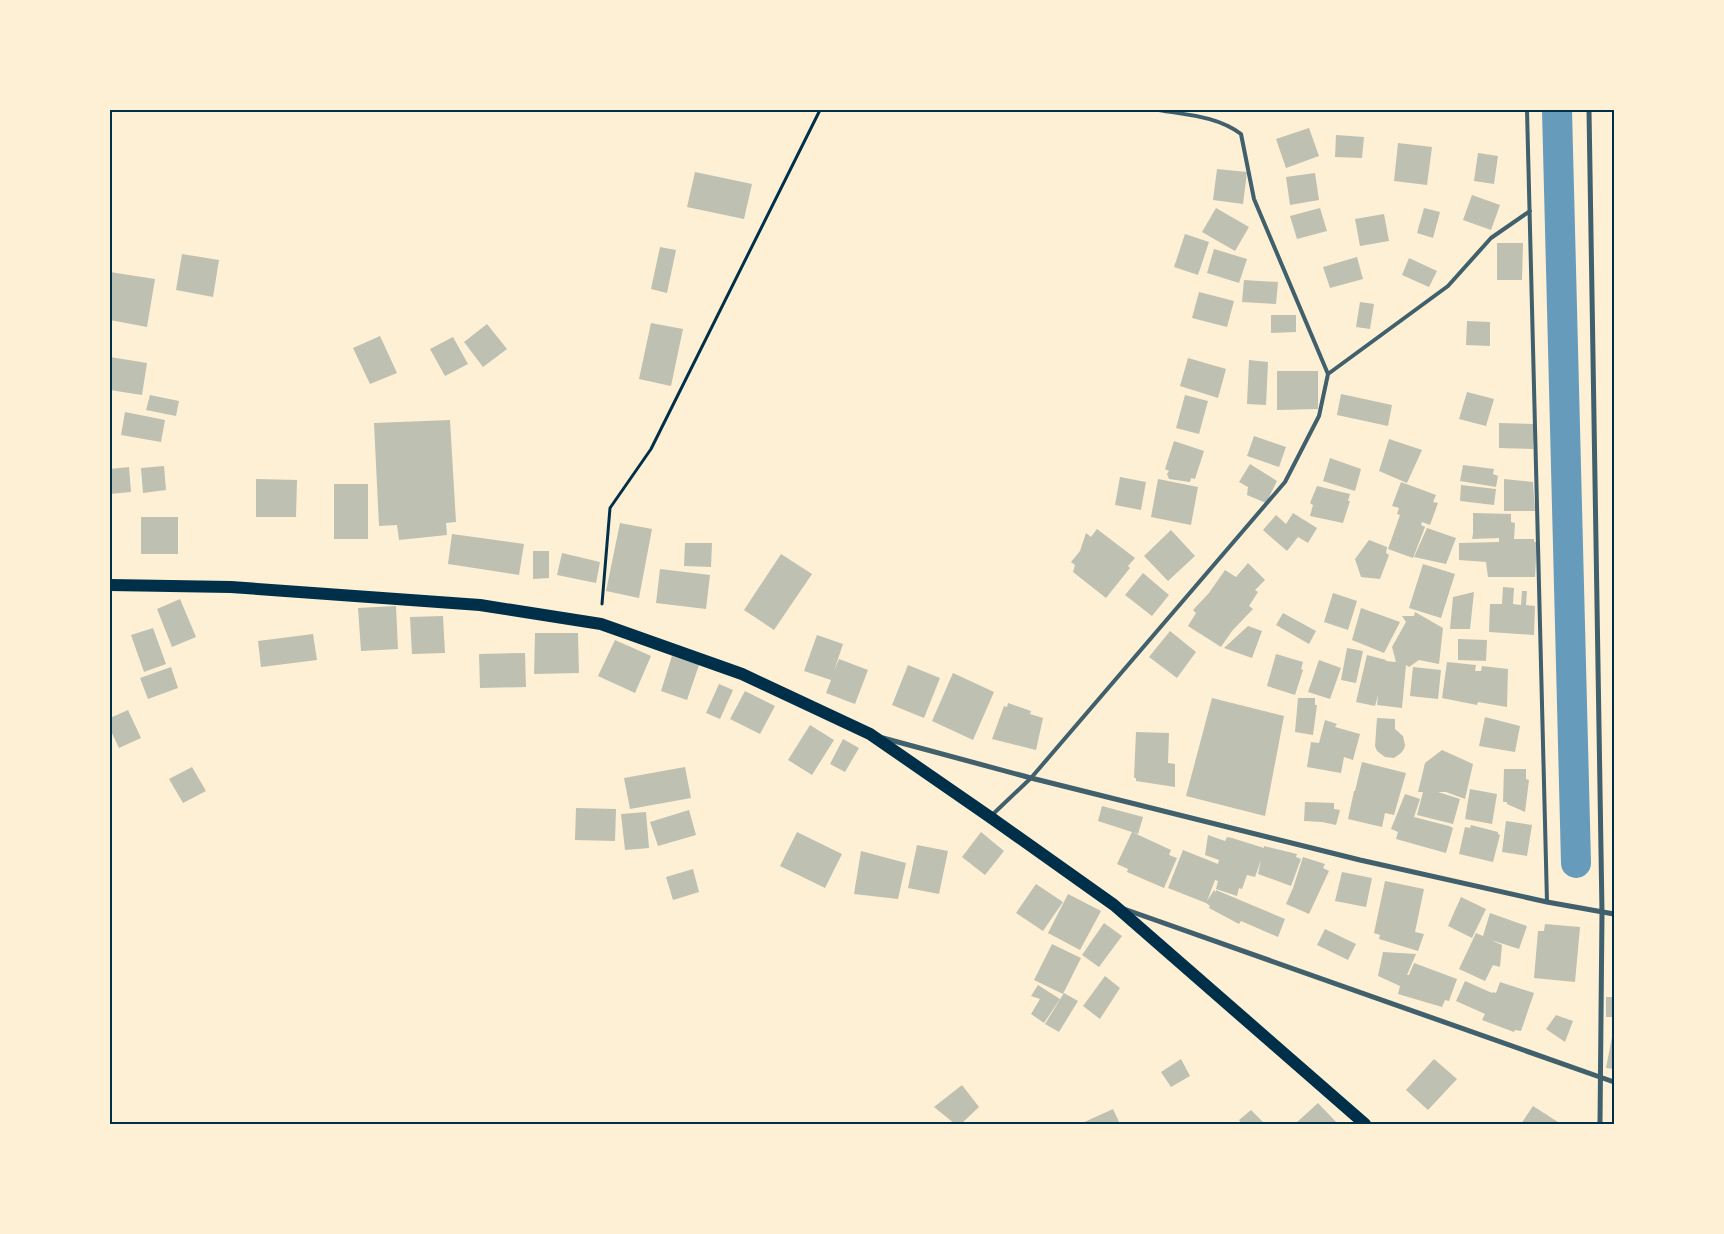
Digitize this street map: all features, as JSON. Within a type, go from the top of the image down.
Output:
[{"type":"main road","points":[[110,585],[231,587],[480,605],[601,624],[742,674],[870,734],[1114,905],[1365,1124]]},
{"type":"street","points":[[1589,110],[1602,912],[1600,1124]]},
{"type":"street","points":[[870,734],[1031,778],[1360,860],[1547,902],[1614,914]]},
{"type":"street","points":[[1114,905],[1614,1082]]},
{"type":"lane","points":[[990,817],[1031,778],[1285,482],[1319,416],[1328,374],[1254,199],[1241,134],[1230,126],[1206,118],[1159,110]]},
{"type":"lane","points":[[1527,110],[1547,902]]},
{"type":"lane","points":[[1328,374],[1448,286],[1491,238],[1530,211]]},
{"type":"path","points":[[601,624],[610,508],[651,448],[820,110]]},
{"type":"building","points":[[1309,128],[1319,156],[1286,168],[1276,139]]},
{"type":"building","points":[[1336,135],[1364,137],[1362,158],[1335,157]]},
{"type":"building","points":[[1398,143],[1432,147],[1427,185],[1394,181]]},
{"type":"building","points":[[1478,153],[1498,156],[1494,184],[1474,181]]},
{"type":"building","points":[[1217,169],[1247,172],[1243,204],[1213,200]]},
{"type":"building","points":[[695,172],[752,184],[744,219],[687,207]]},
{"type":"building","points":[[1315,173],[1319,200],[1290,205],[1286,177]]},
{"type":"building","points":[[1472,195],[1500,205],[1491,230],[1463,220]]},
{"type":"building","points":[[1216,208],[1249,227],[1235,251],[1202,232]]},
{"type":"building","points":[[1320,208],[1327,231],[1297,239],[1290,216]]},
{"type":"building","points":[[1424,208],[1440,212],[1433,238],[1417,233]]},
{"type":"building","points":[[1384,214],[1389,241],[1360,246],[1355,219]]},
{"type":"building","points":[[1185,234],[1209,242],[1198,275],[1174,267]]},
{"type":"building","points":[[1497,243],[1523,243],[1522,280],[1497,280]]},
{"type":"building","points":[[660,247],[676,250],[667,293],[651,289]]},
{"type":"building","points":[[1214,249],[1247,259],[1239,283],[1207,273]]},
{"type":"building","points":[[182,254],[219,260],[213,297],[176,290]]},
{"type":"building","points":[[1357,257],[1363,279],[1330,288],[1323,267]]},
{"type":"building","points":[[1409,258],[1437,271],[1429,287],[1402,275]]},
{"type":"building","points":[[110,272],[155,279],[147,327],[110,320]]},
{"type":"building","points":[[1244,280],[1278,282],[1276,304],[1242,302]]},
{"type":"building","points":[[1199,292],[1234,301],[1227,327],[1192,318]]},
{"type":"building","points":[[1360,302],[1374,304],[1370,329],[1356,327]]},
{"type":"building","points":[[1271,315],[1296,315],[1296,332],[1271,333]]},
{"type":"building","points":[[1467,321],[1490,322],[1490,346],[1466,345]]},
{"type":"building","points":[[651,323],[683,329],[671,386],[639,379]]},
{"type":"building","points":[[487,324],[507,349],[483,367],[464,342]]},
{"type":"building","points":[[380,336],[397,373],[370,384],[353,348]]},
{"type":"building","points":[[453,337],[468,364],[445,376],[430,349]]},
{"type":"building","points":[[110,357],[147,363],[142,395],[110,390]]},
{"type":"building","points":[[1188,358],[1226,369],[1218,398],[1180,386]]},
{"type":"building","points":[[1249,360],[1268,362],[1266,405],[1247,404]]},
{"type":"building","points":[[1277,371],[1318,371],[1318,409],[1277,410]]},
{"type":"building","points":[[1467,392],[1494,399],[1486,426],[1459,419]]},
{"type":"building","points":[[1341,394],[1392,405],[1388,426],[1337,415]]},
{"type":"building","points":[[150,395],[179,401],[176,416],[146,410]]},
{"type":"building","points":[[1185,395],[1208,401],[1199,434],[1176,428]]},
{"type":"building","points":[[125,412],[165,420],[161,442],[121,435]]},
{"type":"building","points":[[450,420],[456,522],[446,523],[447,535],[399,540],[397,525],[379,526],[374,423]]},
{"type":"building","points":[[1499,423],[1534,424],[1533,449],[1499,448]]},
{"type":"building","points":[[1254,436],[1286,447],[1279,467],[1247,456]]},
{"type":"building","points":[[1389,439],[1422,450],[1407,483],[1379,471]]},
{"type":"building","points":[[1174,441],[1204,451],[1195,479],[1191,478],[1190,482],[1169,479],[1167,474],[1169,471],[1165,469]]},
{"type":"building","points":[[1330,458],[1361,469],[1355,491],[1323,481]]},
{"type":"building","points":[[1250,464],[1277,481],[1266,503],[1247,495],[1248,487],[1239,482]]},
{"type":"building","points":[[1463,465],[1494,469],[1493,474],[1498,476],[1496,487],[1460,481]]},
{"type":"building","points":[[164,466],[166,490],[143,493],[141,468]]},
{"type":"building","points":[[129,467],[131,492],[110,494],[110,469]]},
{"type":"building","points":[[1120,477],[1146,482],[1141,510],[1115,505]]},
{"type":"building","points":[[256,479],[297,480],[296,517],[256,517]]},
{"type":"building","points":[[1158,479],[1198,487],[1191,525],[1151,517]]},
{"type":"building","points":[[1504,479],[1533,482],[1535,511],[1504,511]]},
{"type":"building","points":[[1401,482],[1436,495],[1433,502],[1438,503],[1430,525],[1422,522],[1421,525],[1425,527],[1413,558],[1388,549],[1400,515],[1397,514],[1399,508],[1392,506]]},
{"type":"building","points":[[334,484],[368,484],[368,539],[334,539]]},
{"type":"building","points":[[1461,485],[1496,489],[1494,505],[1460,501]]},
{"type":"building","points":[[1317,486],[1350,494],[1348,501],[1350,501],[1343,523],[1310,516],[1313,505],[1310,503]]},
{"type":"building","points":[[1293,513],[1317,528],[1308,543],[1298,537],[1287,551],[1263,530],[1276,515],[1286,524]]},
{"type":"building","points":[[1473,513],[1511,514],[1511,522],[1515,523],[1514,539],[1534,539],[1534,542],[1537,542],[1535,577],[1488,577],[1486,562],[1459,560],[1459,543],[1499,542],[1499,538],[1472,539]]},
{"type":"building","points":[[141,517],[178,517],[178,554],[141,554]]},
{"type":"building","points":[[620,523],[652,529],[639,598],[606,591]]},
{"type":"building","points":[[1427,528],[1456,538],[1446,564],[1414,557]]},
{"type":"building","points":[[1097,529],[1135,558],[1128,566],[1130,568],[1106,598],[1073,572],[1075,565],[1071,562],[1080,551],[1086,533],[1091,537]]},
{"type":"building","points":[[1171,530],[1195,556],[1168,581],[1144,556]]},
{"type":"building","points":[[452,534],[524,544],[519,575],[448,564]]},
{"type":"building","points":[[1369,540],[1387,547],[1386,553],[1389,555],[1380,579],[1361,577],[1355,559]]},
{"type":"building","points":[[685,543],[712,543],[711,567],[684,566]]},
{"type":"building","points":[[533,551],[549,551],[549,578],[533,579]]},
{"type":"building","points":[[562,553],[600,562],[596,583],[557,575]]},
{"type":"building","points":[[781,554],[812,574],[774,630],[744,610]]},
{"type":"building","points":[[1248,563],[1265,580],[1255,590],[1258,592],[1249,606],[1253,609],[1232,631],[1221,647],[1188,626],[1196,613],[1193,610],[1209,593],[1225,570],[1236,577]]},
{"type":"building","points":[[1423,564],[1455,574],[1441,618],[1409,608]]},
{"type":"building","points":[[660,569],[710,575],[706,609],[656,603]]},
{"type":"building","points":[[1143,573],[1169,595],[1152,616],[1125,595]]},
{"type":"building","points":[[1503,587],[1514,588],[1513,604],[1521,605],[1522,591],[1527,591],[1526,605],[1535,606],[1534,635],[1489,632],[1490,604],[1502,604]]},
{"type":"building","points":[[1474,592],[1470,629],[1450,629],[1453,597]]},
{"type":"building","points":[[1333,593],[1357,601],[1348,630],[1324,622]]},
{"type":"building","points":[[180,599],[196,637],[172,647],[157,609]]},
{"type":"building","points":[[396,606],[398,649],[361,651],[358,608]]},
{"type":"building","points":[[1361,608],[1400,622],[1384,653],[1352,640]]},
{"type":"building","points":[[1415,612],[1443,628],[1439,664],[1419,660],[1409,667],[1406,665],[1402,708],[1377,705],[1378,695],[1375,706],[1356,702],[1367,655],[1396,662],[1392,647],[1406,622],[1402,616],[1414,616]]},
{"type":"building","points":[[1283,613],[1316,631],[1309,644],[1276,625]]},
{"type":"building","points":[[443,616],[445,653],[412,654],[410,617]]},
{"type":"building","points":[[1248,626],[1262,631],[1252,658],[1224,648]]},
{"type":"building","points":[[153,628],[166,664],[144,672],[131,635]]},
{"type":"building","points":[[1170,631],[1196,652],[1177,678],[1149,657]]},
{"type":"building","points":[[535,633],[578,633],[579,673],[534,674]]},
{"type":"building","points":[[313,634],[317,660],[261,667],[258,641]]},
{"type":"building","points":[[817,635],[843,644],[834,671],[839,659],[868,670],[855,704],[826,693],[831,680],[804,671]]},
{"type":"building","points":[[1458,639],[1487,640],[1486,661],[1458,660]]},
{"type":"building","points":[[615,640],[651,656],[635,693],[598,676]]},
{"type":"building","points":[[1347,648],[1363,651],[1356,683],[1341,680]]},
{"type":"building","points":[[525,653],[526,687],[480,688],[479,654]]},
{"type":"building","points":[[1276,654],[1303,662],[1301,669],[1303,670],[1295,695],[1267,686]]},
{"type":"building","points":[[672,656],[699,665],[687,700],[661,691]]},
{"type":"building","points":[[1319,660],[1341,668],[1330,699],[1308,692]]},
{"type":"building","points":[[1447,662],[1476,665],[1475,671],[1481,671],[1482,666],[1508,669],[1507,707],[1478,702],[1477,705],[1442,698]]},
{"type":"building","points":[[908,665],[940,678],[924,718],[892,705]]},
{"type":"building","points":[[171,667],[178,688],[148,699],[140,678]]},
{"type":"building","points":[[1413,667],[1441,670],[1438,699],[1410,696]]},
{"type":"building","points":[[953,673],[994,692],[973,740],[932,721]]},
{"type":"building","points":[[719,684],[733,690],[720,719],[706,713]]},
{"type":"building","points":[[745,691],[775,706],[760,734],[730,719]]},
{"type":"building","points":[[1212,698],[1284,716],[1265,816],[1186,796]]},
{"type":"building","points":[[1298,698],[1315,698],[1315,705],[1317,705],[1313,735],[1295,732]]},
{"type":"building","points":[[1008,703],[1031,711],[1030,714],[1043,718],[1036,750],[992,739],[1004,706],[1007,707]]},
{"type":"building","points":[[128,710],[141,738],[119,748],[110,729],[110,718]]},
{"type":"building","points":[[1485,717],[1520,726],[1515,752],[1479,746]]},
{"type":"building","points":[[1377,718],[1395,719],[1395,729],[1403,736],[1404,749],[1394,758],[1385,757],[1377,751],[1375,746]]},
{"type":"building","points":[[1325,720],[1337,724],[1335,727],[1360,734],[1353,760],[1344,757],[1341,773],[1307,767],[1311,742],[1319,743]]},
{"type":"building","points":[[810,725],[834,740],[812,775],[788,760]]},
{"type":"building","points":[[1136,732],[1169,733],[1168,763],[1175,764],[1175,787],[1136,781],[1136,778],[1134,778]]},
{"type":"building","points":[[843,739],[859,748],[845,772],[830,764]]},
{"type":"building","points":[[1442,750],[1473,764],[1465,799],[1446,792],[1438,792],[1460,799],[1453,824],[1417,815],[1423,792],[1418,792],[1425,763]]},
{"type":"building","points":[[1362,762],[1406,773],[1394,815],[1385,813],[1382,827],[1348,819]]},
{"type":"building","points":[[192,767],[206,791],[183,803],[169,779]]},
{"type":"building","points":[[685,767],[691,798],[630,809],[624,778]]},
{"type":"building","points":[[1504,769],[1526,769],[1526,779],[1529,780],[1525,812],[1507,804],[1507,802],[1503,802]]},
{"type":"building","points":[[1470,789],[1497,794],[1492,824],[1465,819]]},
{"type":"building","points":[[1405,794],[1420,799],[1414,817],[1453,828],[1446,853],[1396,839],[1398,832],[1391,829]]},
{"type":"building","points":[[1305,802],[1334,803],[1334,809],[1340,810],[1336,825],[1304,821]]},
{"type":"building","points":[[1102,806],[1143,817],[1138,834],[1098,821]]},
{"type":"building","points":[[576,808],[616,809],[615,841],[575,840]]},
{"type":"building","points":[[689,810],[696,835],[658,846],[650,822]]},
{"type":"building","points":[[646,812],[649,848],[625,850],[621,814]]},
{"type":"building","points":[[1506,821],[1532,825],[1527,856],[1502,852]]},
{"type":"building","points":[[1471,825],[1498,832],[1500,835],[1493,862],[1459,854],[1465,827],[1470,828]]},
{"type":"building","points":[[797,832],[842,854],[825,888],[780,866]]},
{"type":"building","points":[[981,832],[1004,851],[985,875],[962,857]]},
{"type":"building","points":[[1132,832],[1171,850],[1169,855],[1177,858],[1164,888],[1127,872],[1128,869],[1117,864]]},
{"type":"building","points":[[1208,835],[1225,841],[1227,837],[1264,848],[1264,846],[1297,854],[1296,857],[1301,859],[1291,886],[1258,874],[1261,860],[1255,877],[1247,875],[1242,889],[1239,888],[1237,896],[1216,889],[1218,881],[1215,880],[1207,901],[1214,890],[1216,892],[1216,890],[1285,919],[1278,937],[1241,921],[1239,924],[1209,908],[1210,906],[1206,903],[1168,888],[1183,850],[1218,864],[1219,860],[1205,855]]},
{"type":"building","points":[[917,845],[948,851],[939,894],[908,888]]},
{"type":"building","points":[[861,851],[906,863],[898,899],[854,894]]},
{"type":"building","points":[[1303,857],[1325,864],[1323,868],[1329,871],[1309,914],[1286,904]]},
{"type":"building","points":[[693,869],[699,892],[673,900],[666,877]]},
{"type":"building","points":[[1342,872],[1372,878],[1366,907],[1335,901]]},
{"type":"building","points":[[1385,881],[1424,889],[1415,932],[1424,934],[1418,951],[1379,939],[1380,935],[1374,933]]},
{"type":"building","points":[[1036,884],[1063,902],[1043,931],[1016,913]]},
{"type":"building","points":[[1068,894],[1101,911],[1080,950],[1048,933]]},
{"type":"building","points":[[1461,897],[1486,909],[1472,938],[1448,926]]},
{"type":"building","points":[[1490,913],[1527,926],[1519,949],[1491,940],[1502,945],[1500,967],[1493,965],[1485,981],[1459,969],[1476,933],[1483,936]]},
{"type":"building","points":[[1104,923],[1122,936],[1099,967],[1082,955]]},
{"type":"building","points":[[1545,924],[1580,927],[1575,982],[1534,978],[1538,931],[1544,931]]},
{"type":"building","points":[[1325,929],[1356,944],[1348,960],[1317,945]]},
{"type":"building","points":[[1052,944],[1081,958],[1063,994],[1034,980]]},
{"type":"building","points":[[1383,952],[1416,954],[1407,975],[1409,975],[1414,963],[1457,979],[1449,1001],[1445,1000],[1442,1007],[1398,994],[1400,986],[1378,976]]},
{"type":"building","points":[[1105,976],[1120,988],[1100,1019],[1083,1006]]},
{"type":"building","points":[[1465,981],[1492,993],[1496,993],[1500,982],[1534,993],[1521,1031],[1515,1030],[1514,1032],[1482,1020],[1485,1014],[1456,1001]]},
{"type":"building","points":[[1038,985],[1060,999],[1044,1023],[1031,1014],[1040,999],[1031,996]]},
{"type":"building","points":[[1064,993],[1078,1001],[1059,1032],[1045,1024]]},
{"type":"building","points":[[1606,997],[1614,997],[1614,1017],[1606,1017]]},
{"type":"building","points":[[1556,1015],[1573,1021],[1565,1042],[1546,1029]]},
{"type":"building","points":[[1614,1032],[1614,1069],[1606,1068]]},
{"type":"building","points":[[1181,1059],[1190,1076],[1171,1087],[1161,1072]]},
{"type":"building","points":[[1434,1059],[1457,1079],[1428,1110],[1406,1090]]},
{"type":"building","points":[[962,1085],[979,1107],[961,1124],[955,1124],[934,1107]]},
{"type":"building","points":[[1318,1103],[1338,1124],[1295,1124]]},
{"type":"building","points":[[1533,1106],[1561,1124],[1521,1124]]},
{"type":"building","points":[[1113,1109],[1120,1124],[1080,1124]]},
{"type":"building","points":[[1251,1110],[1265,1124],[1242,1124],[1239,1120]]},
{"type":"waterway","points":[[1557,110],[1576,863]]},
{"type":"waterway","points":[[1566,110],[1566,279]]}]
